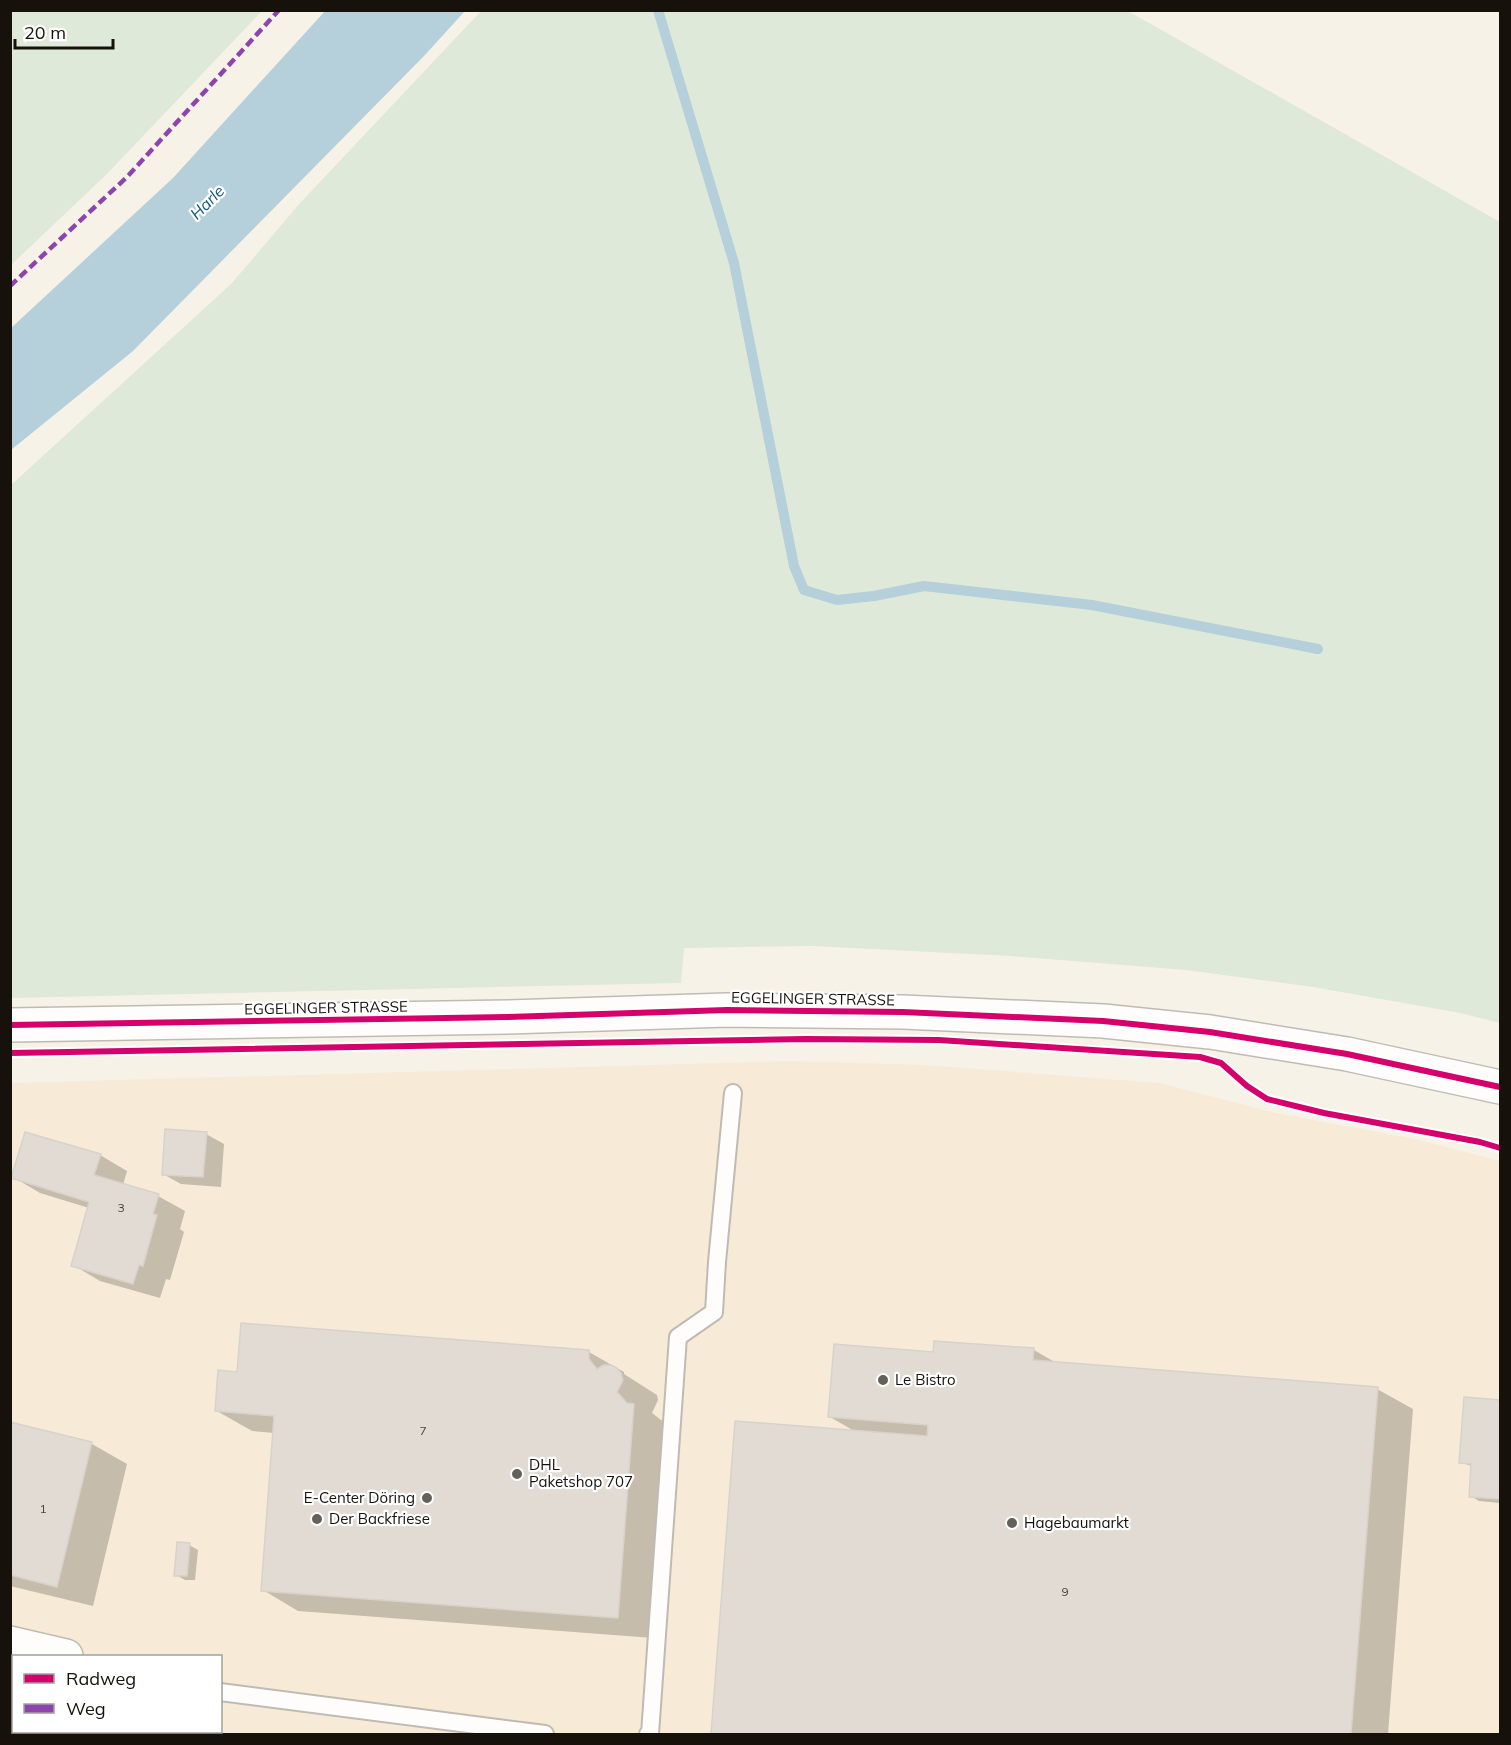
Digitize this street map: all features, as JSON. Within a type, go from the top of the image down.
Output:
[{"type":"street","name":"EGGELINGER STRASSE","points":[[10,1025],[496,1017],[727,1010],[903,1012],[1103,1021],[1210,1032],[1347,1054],[1500,1088]]},
{"type":"street","points":[[10,1643],[62,1655]]},
{"type":"lane","points":[[648,1734],[650,1734],[678,1337],[714,1312],[733,1094]]},
{"type":"lane","points":[[222,1692],[545,1734]]},
{"type":"shaded area","points":[[791,1061],[927,1065],[1160,1083],[1272,1112],[1416,1139],[1500,1161],[1500,1734],[11,1734],[10,1083]]},
{"type":"green space","points":[[11,10],[262,11],[107,174],[11,265]]},
{"type":"green space","points":[[482,10],[1128,11],[1500,222],[1500,1023],[1460,1013],[1313,987],[1186,970],[1010,956],[812,946],[684,948],[681,983],[11,998],[11,485],[231,284],[301,202]]},
{"type":"water","name":"Harle","points":[[326,10],[465,11],[424,56],[133,351],[11,450],[11,328],[173,178]]},
{"type":"building","points":[[165,1129],[207,1132],[203,1177],[162,1175]]},
{"type":"building","points":[[25,1132],[101,1154],[94,1175],[159,1194],[153,1214],[157,1215],[143,1266],[139,1265],[133,1284],[71,1266],[89,1202],[11,1178]]},
{"type":"building","points":[[241,1323],[589,1350],[589,1359],[597,1369],[604,1365],[617,1368],[623,1380],[617,1392],[627,1403],[634,1404],[618,1618],[261,1591],[274,1416],[215,1411],[218,1370],[237,1372]]},
{"type":"building","points":[[934,1341],[1034,1348],[1033,1360],[1378,1387],[1351,1734],[711,1734],[735,1421],[927,1436],[928,1425],[828,1417],[834,1344],[933,1352]]},
{"type":"building","points":[[1464,1397],[1500,1400],[1500,1499],[1469,1497],[1471,1464],[1459,1463]]},
{"type":"building","points":[[10,1422],[92,1442],[57,1587],[10,1575]]},
{"type":"building","points":[[177,1542],[190,1543],[187,1576],[174,1576]]},
{"type":"building","points":[[10,1711],[12,1712],[12,1733],[67,1733],[67,1734],[10,1734]]},
{"type":"waterway","points":[[658,10],[734,263],[794,566],[804,590],[837,600],[874,596],[924,586],[1092,605],[1318,649]]},
{"type":"marked path","points":[[10,286],[127,177],[279,10]]},
{"type":"cycle path","points":[[10,1025],[508,1017],[727,1010],[903,1012],[1103,1021],[1210,1032],[1347,1054],[1500,1087]]},
{"type":"cycle path","points":[[10,1053],[806,1039],[939,1040],[1200,1057],[1221,1063],[1247,1086],[1267,1099],[1324,1113],[1480,1142],[1500,1148]]},
{"type":"place","name":"Le Bistro","points":[[883,1380]]},
{"type":"place","name":"DHL Paketshop 707","points":[[517,1474]]},
{"type":"place","name":"E-Center Döring","points":[[427,1498]]},
{"type":"place","name":"Der Backfriese","points":[[317,1519]]},
{"type":"place","name":"Hagebaumarkt","points":[[1012,1523]]}]
